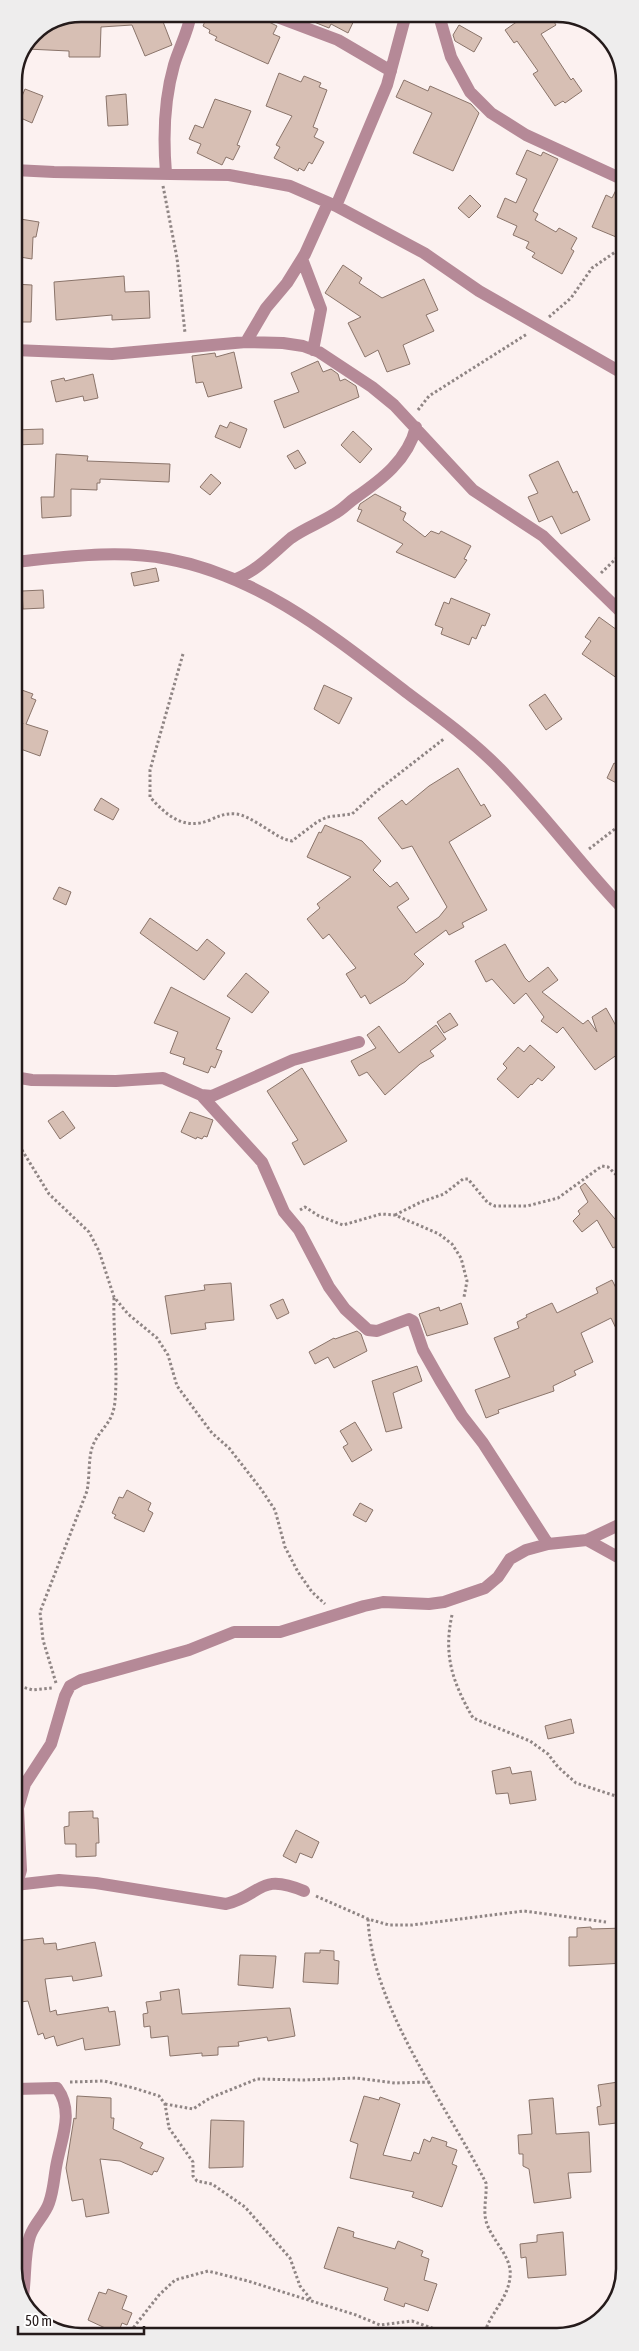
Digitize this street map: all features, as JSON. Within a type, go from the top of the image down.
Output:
[{"type":"street","points":[[164,173],[167,99],[174,64],[185,40],[189,23]]},
{"type":"street","points":[[293,23],[338,40],[391,71]]},
{"type":"street","points":[[246,342],[266,308],[287,283],[302,259],[362,149],[391,71],[404,23]]},
{"type":"street","points":[[441,23],[451,57],[470,92],[491,113],[526,135],[616,176]]},
{"type":"street","points":[[23,170],[164,173],[258,179],[290,186],[332,205],[424,253],[478,291],[616,369]]},
{"type":"street","points":[[302,259],[320,309],[313,350]]},
{"type":"street","points":[[23,350],[112,354],[246,342],[283,343],[303,346],[313,350],[342,366],[372,387],[414,425],[473,490],[543,536],[616,607]]},
{"type":"street","points":[[236,579],[250,573],[305,529],[334,514],[375,486],[386,476],[411,444],[414,425]]},
{"type":"street","points":[[23,561],[113,554],[158,558],[215,571],[236,579],[295,611],[356,653],[455,729],[499,768],[616,901]]},
{"type":"street","points":[[23,1078],[116,1081],[164,1078],[201,1095],[212,1096],[293,1060],[359,1042]]},
{"type":"street","points":[[201,1095],[262,1162],[284,1212],[299,1230],[339,1302],[368,1330],[377,1332],[409,1319],[412,1321],[423,1350],[440,1380],[548,1544]]},
{"type":"street","points":[[23,1791],[25,1784],[51,1744],[65,1696],[70,1686],[81,1680],[189,1650],[234,1632],[280,1632],[383,1602],[429,1604],[462,1596],[485,1588],[519,1554],[548,1544],[587,1540],[616,1526]]},
{"type":"street","points":[[587,1540],[616,1556]]},
{"type":"street","points":[[23,1883],[59,1880],[96,1883],[226,1904],[236,1901],[265,1884],[290,1885],[304,1891]]},
{"type":"street","points":[[23,2088],[58,2088],[63,2096],[66,2125],[49,2205],[30,2235],[25,2283]]},
{"type":"path","points":[[164,173],[177,258],[186,346]]},
{"type":"path","points":[[414,425],[421,404],[429,396],[509,347],[538,325],[571,298],[592,268],[616,252]]},
{"type":"path","points":[[591,582],[616,559]]},
{"type":"path","points":[[183,654],[150,770],[150,797],[167,814],[185,824],[197,825],[224,813],[238,814],[284,839],[292,841],[317,822],[327,817],[352,814],[377,791],[455,729]]},
{"type":"path","points":[[578,858],[616,828]]},
{"type":"path","points":[[23,1152],[49,1194],[89,1232],[100,1251],[114,1297],[114,1341],[118,1366],[111,1420],[92,1446],[90,1477],[87,1490],[40,1612],[43,1640],[58,1688],[33,1690],[23,1687]]},
{"type":"path","points":[[395,1216],[422,1202],[444,1194],[464,1179],[468,1179],[488,1203],[495,1206],[527,1206],[558,1198],[602,1166],[608,1167],[616,1175]]},
{"type":"path","points":[[293,1223],[295,1217],[305,1207],[319,1216],[343,1225],[381,1214],[395,1216],[439,1234],[452,1244],[461,1258],[467,1281],[464,1297]]},
{"type":"path","points":[[114,1297],[128,1314],[157,1338],[168,1355],[178,1386],[212,1433],[229,1448],[275,1510],[285,1547],[298,1572],[312,1592],[340,1614]]},
{"type":"path","points":[[462,1596],[452,1616],[449,1646],[452,1676],[473,1718],[530,1741],[548,1754],[558,1768],[576,1783],[616,1796]]},
{"type":"path","points":[[304,1891],[368,1919],[390,1925],[412,1925],[524,1911],[606,1922]]},
{"type":"path","points":[[368,1919],[369,1940],[375,1967],[398,2024],[486,2183],[484,2213],[487,2224],[510,2265],[510,2278],[503,2300],[487,2323],[486,2328]]},
{"type":"path","points":[[165,2104],[193,2110],[210,2098],[257,2079],[356,2078],[395,2083],[431,2082]]},
{"type":"path","points":[[58,2088],[72,2081],[104,2082],[134,2088],[159,2096],[165,2104],[168,2128],[193,2162],[193,2176],[197,2181],[212,2184],[245,2207],[290,2258],[300,2286],[313,2302]]},
{"type":"path","points":[[133,2328],[159,2295],[175,2280],[208,2271],[233,2276],[356,2315],[380,2325],[412,2321],[432,2328]]},
{"type":"building","points":[[82,23],[163,23],[172,45],[145,56],[132,25],[101,27],[100,57],[69,57],[69,51],[33,49],[40,40],[59,27]]},
{"type":"building","points":[[204,23],[271,23],[277,26],[273,34],[280,37],[268,64],[215,40],[217,37],[209,33],[210,30],[203,26]]},
{"type":"building","points":[[316,23],[353,23],[348,33],[331,24],[329,28]]},
{"type":"building","points":[[515,23],[555,23],[556,25],[541,34],[571,80],[573,78],[582,91],[565,103],[563,101],[555,106],[533,74],[538,71],[517,41],[514,43],[505,30]]},
{"type":"building","points":[[459,25],[482,38],[474,52],[455,41],[453,35]]},
{"type":"building","points":[[279,73],[301,82],[304,76],[321,83],[319,87],[327,90],[313,127],[318,129],[314,137],[324,142],[312,164],[309,162],[304,171],[299,168],[298,171],[274,158],[280,147],[276,145],[292,116],[266,106]]},
{"type":"building","points":[[404,80],[428,91],[430,86],[471,104],[479,113],[453,171],[413,153],[432,113],[396,97]]},
{"type":"building","points":[[25,89],[43,96],[32,123],[23,119],[23,94]]},
{"type":"building","points":[[126,94],[128,125],[108,126],[106,96]]},
{"type":"building","points":[[215,99],[251,111],[237,145],[240,146],[233,160],[226,157],[222,165],[197,153],[201,144],[189,139],[195,125],[203,128]]},
{"type":"building","points":[[527,150],[541,156],[543,152],[558,159],[533,211],[538,214],[535,220],[556,232],[559,228],[577,238],[571,249],[574,251],[562,274],[532,257],[535,253],[526,248],[529,242],[513,235],[517,226],[497,217],[505,198],[516,203],[527,179],[516,174]]},
{"type":"building","points":[[616,190],[616,237],[592,227],[606,195],[612,198]]},
{"type":"building","points":[[470,195],[481,206],[469,218],[458,208]]},
{"type":"building","points":[[23,219],[39,222],[36,237],[33,237],[32,259],[23,258]]},
{"type":"building","points":[[343,265],[362,278],[359,283],[382,298],[424,279],[438,310],[426,315],[434,331],[403,345],[410,364],[387,372],[378,350],[365,357],[348,323],[361,317],[325,293]]},
{"type":"building","points":[[124,276],[125,292],[149,291],[150,318],[112,320],[112,315],[56,320],[54,282]]},
{"type":"building","points":[[23,284],[32,285],[31,322],[23,322]]},
{"type":"building","points":[[234,352],[242,388],[208,397],[203,382],[196,383],[192,356],[215,353],[216,357]]},
{"type":"building","points":[[318,361],[323,372],[331,369],[338,374],[340,381],[345,379],[356,386],[359,397],[284,428],[274,401],[299,392],[291,373]]},
{"type":"building","points":[[93,374],[98,398],[84,401],[83,396],[56,402],[51,381],[64,378],[65,381]]},
{"type":"building","points":[[230,422],[247,429],[240,448],[215,437],[220,425],[227,428]]},
{"type":"building","points":[[43,429],[43,444],[23,445],[23,430]]},
{"type":"building","points":[[353,431],[372,449],[360,463],[341,445]]},
{"type":"building","points":[[298,450],[306,463],[295,469],[287,456]]},
{"type":"building","points":[[56,454],[88,456],[87,461],[170,464],[169,482],[100,479],[100,483],[97,483],[97,490],[71,489],[71,516],[42,518],[41,497],[54,497]]},
{"type":"building","points":[[558,461],[573,493],[577,491],[590,520],[561,534],[552,516],[539,522],[528,497],[538,493],[529,475]]},
{"type":"building","points":[[211,474],[221,483],[210,495],[200,487]]},
{"type":"building","points":[[375,494],[401,507],[400,510],[406,513],[403,520],[425,537],[431,531],[439,534],[441,531],[471,546],[464,559],[467,560],[455,578],[396,552],[403,544],[357,521],[362,510],[358,509],[360,504]]},
{"type":"building","points":[[156,568],[159,581],[134,586],[131,573]]},
{"type":"building","points":[[43,590],[44,608],[23,609],[23,591]]},
{"type":"building","points":[[451,598],[490,614],[485,626],[482,625],[476,639],[472,637],[469,645],[441,634],[443,628],[435,625],[444,602],[449,604]]},
{"type":"building","points":[[599,617],[616,629],[616,677],[582,654],[591,641],[585,637]]},
{"type":"building","points":[[324,685],[352,698],[339,724],[314,709]]},
{"type":"building","points":[[23,690],[33,694],[31,698],[36,700],[26,724],[48,731],[40,756],[23,750]]},
{"type":"building","points":[[545,694],[562,719],[546,730],[529,705]]},
{"type":"building","points":[[614,763],[616,764],[616,783],[607,778]]},
{"type":"building","points":[[458,768],[481,806],[484,804],[491,816],[449,842],[487,910],[462,923],[464,927],[449,935],[446,930],[414,954],[424,964],[405,982],[370,1004],[365,995],[361,998],[346,974],[356,968],[329,934],[323,939],[307,919],[320,908],[317,904],[351,877],[307,857],[319,832],[321,833],[325,825],[362,841],[381,861],[373,870],[390,887],[397,882],[409,899],[397,907],[416,933],[439,917],[447,907],[412,846],[402,849],[378,818],[402,800],[406,805],[429,786]]},
{"type":"building","points":[[101,798],[119,809],[113,820],[94,810]]},
{"type":"building","points":[[59,887],[71,892],[66,905],[53,899]]},
{"type":"building","points":[[150,918],[197,951],[207,939],[225,953],[204,980],[140,933]]},
{"type":"building","points":[[505,944],[529,982],[548,967],[558,980],[542,992],[583,1024],[588,1020],[597,1032],[592,1017],[606,1008],[616,1026],[616,1056],[595,1070],[563,1027],[557,1033],[541,1021],[544,1017],[526,993],[514,1004],[492,979],[486,982],[475,961]]},
{"type":"building","points":[[246,973],[269,992],[252,1013],[227,996]]},
{"type":"building","points":[[171,987],[230,1018],[216,1049],[222,1051],[215,1068],[211,1066],[208,1073],[183,1064],[185,1058],[170,1053],[178,1032],[154,1023]]},
{"type":"building","points":[[450,1013],[458,1025],[444,1033],[437,1022]]},
{"type":"building","points":[[436,1025],[446,1039],[430,1051],[434,1056],[420,1064],[385,1095],[367,1072],[359,1076],[351,1061],[376,1048],[367,1035],[379,1026],[399,1053]]},
{"type":"building","points":[[530,1045],[555,1067],[542,1081],[538,1078],[518,1098],[497,1079],[507,1068],[503,1064],[518,1047],[524,1052]]},
{"type":"building","points":[[302,1068],[347,1141],[304,1165],[292,1143],[298,1140],[267,1091]]},
{"type":"building","points":[[63,1111],[75,1128],[60,1139],[48,1121]]},
{"type":"building","points":[[190,1112],[213,1120],[207,1137],[204,1136],[202,1139],[197,1137],[196,1139],[181,1132]]},
{"type":"building","points":[[585,1183],[616,1220],[616,1246],[613,1248],[597,1220],[582,1232],[573,1221],[580,1214],[578,1211],[588,1202],[580,1187]]},
{"type":"building","points":[[612,1280],[616,1288],[616,1328],[611,1318],[581,1333],[593,1362],[574,1371],[576,1375],[553,1386],[554,1391],[498,1410],[499,1413],[486,1418],[475,1390],[510,1377],[494,1338],[519,1328],[517,1322],[527,1317],[526,1315],[552,1303],[557,1313],[598,1293],[596,1288]]},
{"type":"building","points":[[231,1283],[234,1320],[205,1323],[206,1329],[171,1334],[165,1296],[205,1290],[204,1285]]},
{"type":"building","points":[[283,1299],[289,1313],[277,1319],[270,1305]]},
{"type":"building","points":[[461,1303],[468,1324],[427,1336],[419,1314],[439,1307],[440,1311]]},
{"type":"building","points":[[357,1331],[361,1334],[367,1351],[334,1368],[328,1357],[315,1364],[309,1352],[334,1338]]},
{"type":"building","points":[[417,1366],[422,1381],[393,1393],[402,1428],[386,1432],[372,1381]]},
{"type":"building","points":[[355,1422],[372,1450],[352,1462],[343,1447],[348,1444],[340,1431]]},
{"type":"building","points":[[127,1490],[151,1503],[148,1510],[153,1513],[144,1532],[114,1518],[116,1515],[112,1513],[119,1497],[123,1498]]},
{"type":"building","points":[[360,1503],[373,1510],[366,1522],[353,1515]]},
{"type":"building","points":[[571,1719],[574,1733],[548,1739],[545,1726]]},
{"type":"building","points":[[510,1767],[512,1774],[531,1771],[536,1800],[510,1804],[508,1793],[496,1794],[492,1771]]},
{"type":"building","points":[[93,1811],[93,1818],[98,1818],[99,1843],[96,1843],[96,1856],[76,1857],[76,1844],[65,1844],[64,1827],[69,1826],[69,1812]]},
{"type":"building","points":[[296,1830],[319,1842],[312,1858],[300,1853],[296,1863],[283,1856]]},
{"type":"building","points":[[577,1928],[616,1928],[616,1963],[569,1966],[569,1937],[577,1937]]},
{"type":"building","points":[[43,1938],[44,1944],[56,1943],[57,1950],[95,1942],[102,1976],[73,1981],[72,1976],[45,1979],[50,2012],[56,2010],[57,2015],[108,2007],[109,2012],[115,2011],[120,2045],[85,2050],[83,2038],[57,2046],[54,2036],[45,2039],[43,2033],[38,2035],[28,2001],[23,2002],[23,1940]]},
{"type":"building","points":[[320,1950],[334,1951],[334,1960],[339,1961],[338,1984],[303,1982],[305,1953],[320,1953]]},
{"type":"building","points":[[240,1955],[276,1956],[273,1988],[238,1985]]},
{"type":"building","points":[[179,1989],[182,2014],[290,2008],[295,2036],[268,2041],[267,2037],[238,2042],[239,2046],[218,2047],[218,2055],[202,2056],[202,2053],[170,2056],[168,2036],[151,2038],[150,2026],[144,2027],[143,2014],[148,2013],[146,2002],[161,2000],[160,1992]]},
{"type":"building","points":[[616,2082],[616,2123],[599,2125],[597,2107],[601,2106],[598,2085]]},
{"type":"building","points":[[77,2096],[111,2098],[111,2118],[114,2118],[113,2129],[143,2143],[140,2148],[164,2158],[157,2172],[154,2171],[152,2175],[120,2161],[100,2159],[109,2213],[86,2217],[83,2199],[72,2201],[66,2168],[74,2118],[76,2119]]},
{"type":"building","points":[[364,2096],[379,2100],[380,2097],[400,2104],[383,2155],[411,2161],[414,2152],[419,2154],[424,2139],[430,2142],[432,2137],[447,2142],[446,2146],[457,2150],[452,2164],[457,2166],[442,2207],[412,2197],[414,2192],[350,2178],[358,2144],[350,2141]]},
{"type":"building","points":[[553,2098],[556,2134],[589,2132],[591,2172],[568,2173],[571,2198],[534,2203],[529,2169],[523,2166],[523,2154],[519,2154],[518,2135],[532,2134],[529,2100]]},
{"type":"building","points":[[211,2120],[244,2121],[243,2167],[209,2168]]},
{"type":"building","points":[[338,2227],[354,2232],[353,2237],[395,2249],[398,2241],[423,2251],[421,2256],[429,2259],[424,2280],[437,2284],[428,2311],[405,2303],[404,2307],[384,2300],[388,2288],[324,2268]]},
{"type":"building","points":[[563,2232],[566,2275],[528,2278],[526,2257],[521,2258],[520,2244],[537,2242],[537,2235]]},
{"type":"building","points":[[108,2289],[127,2296],[122,2309],[132,2313],[127,2325],[122,2323],[120,2328],[105,2328],[88,2320],[99,2292],[106,2294]]}]
